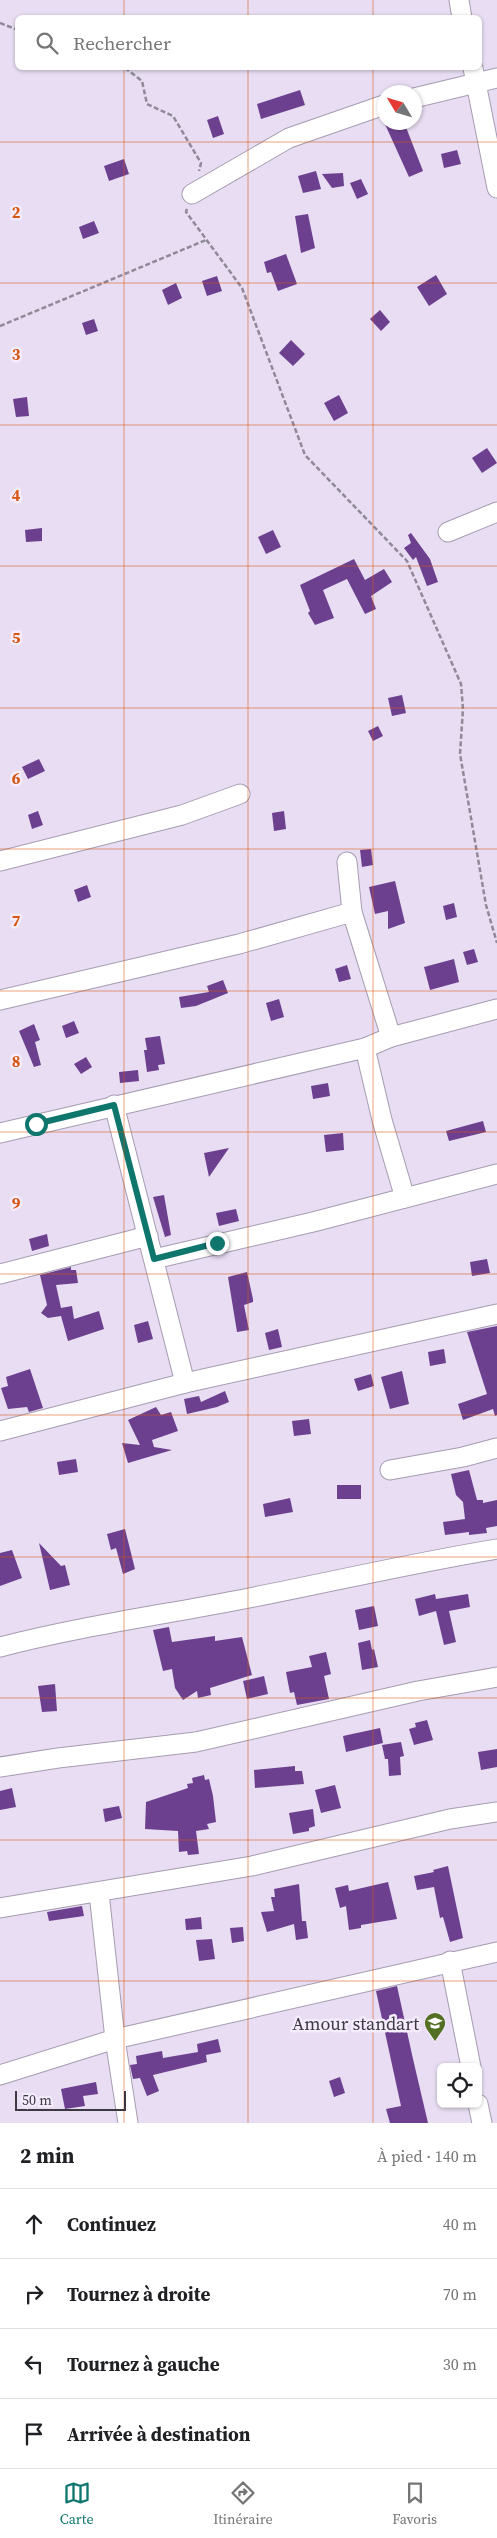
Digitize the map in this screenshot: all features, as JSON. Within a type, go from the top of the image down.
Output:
[{"type":"street","points":[[459,0],[462,15]]},
{"type":"street","points":[[474,76],[497,188]]},
{"type":"street","points":[[422,95],[474,76],[497,78]]},
{"type":"street","points":[[192,194],[289,138],[377,107]]},
{"type":"street","points":[[448,532],[497,512]]},
{"type":"street","points":[[0,861],[182,816],[240,794]]},
{"type":"street","points":[[347,862],[352,912],[391,1038]]},
{"type":"street","points":[[0,1000],[239,944],[352,912]]},
{"type":"street","points":[[0,1133],[365,1048],[391,1038],[497,1009]]},
{"type":"street","points":[[365,1048],[382,1120],[405,1198]]},
{"type":"street","points":[[114,1105],[185,1383]]},
{"type":"street","points":[[154,1259],[313,1222],[497,1174]]},
{"type":"street","points":[[0,1274],[148,1236]]},
{"type":"street","points":[[0,1431],[185,1383],[497,1314]]},
{"type":"street","points":[[390,1470],[463,1457],[497,1448]]},
{"type":"street","points":[[0,1647],[42,1636],[225,1603],[410,1563],[497,1549]]},
{"type":"street","points":[[0,1767],[58,1758],[196,1742],[418,1691],[497,1677]]},
{"type":"street","points":[[0,1908],[252,1866],[450,1819],[497,1812]]},
{"type":"street","points":[[99,1893],[115,2039],[128,2123]]},
{"type":"street","points":[[0,2075],[115,2039],[450,1961],[497,1952]]},
{"type":"street","points":[[450,1961],[470,2063]]},
{"type":"street","points":[[479,2108],[482,2123]]},
{"type":"path","points":[[0,23],[15,29]]},
{"type":"path","points":[[128,70],[142,81],[147,104],[173,116],[201,163],[186,212],[242,288],[305,454],[407,561],[461,684],[463,709],[460,754],[486,904],[497,943]]},
{"type":"path","points":[[0,326],[206,240]]},
{"type":"building","points":[[300,90],[305,105],[261,119],[257,104]]},
{"type":"building","points":[[218,116],[224,134],[213,138],[207,120]]},
{"type":"building","points":[[388,130],[407,130],[423,171],[409,177]]},
{"type":"building","points":[[457,150],[461,164],[444,168],[441,154]]},
{"type":"building","points":[[124,159],[129,174],[109,181],[104,166]]},
{"type":"building","points":[[316,171],[321,189],[303,193],[298,176]]},
{"type":"building","points":[[343,173],[344,186],[332,188],[322,174]]},
{"type":"building","points":[[361,179],[368,194],[357,199],[350,183]]},
{"type":"building","points":[[308,214],[315,248],[301,253],[295,216]]},
{"type":"building","points":[[94,221],[99,233],[83,239],[79,227]]},
{"type":"building","points":[[286,254],[297,284],[278,291],[271,272],[267,273],[264,262]]},
{"type":"building","points":[[436,275],[447,294],[429,306],[417,287]]},
{"type":"building","points":[[217,276],[222,291],[207,296],[202,281]]},
{"type":"building","points":[[176,283],[182,298],[168,305],[162,290]]},
{"type":"building","points":[[380,310],[390,322],[381,331],[370,319]]},
{"type":"building","points":[[94,319],[98,331],[86,335],[82,323]]},
{"type":"building","points":[[291,340],[305,354],[293,366],[279,353]]},
{"type":"building","points":[[339,395],[348,413],[334,421],[324,403]]},
{"type":"building","points":[[27,397],[29,416],[16,417],[13,399]]},
{"type":"building","points":[[487,448],[497,463],[482,473],[472,458]]},
{"type":"building","points":[[42,528],[42,541],[26,542],[25,530]]},
{"type":"building","points":[[273,530],[281,547],[266,554],[258,537]]},
{"type":"building","points":[[411,533],[430,559],[438,582],[427,586],[416,557],[413,560],[404,548],[411,543],[408,535]]},
{"type":"building","points":[[354,559],[365,580],[384,569],[392,582],[371,596],[376,609],[365,614],[347,579],[323,590],[334,618],[315,625],[308,613],[310,611],[300,585]]},
{"type":"building","points":[[402,695],[406,713],[392,716],[388,698]]},
{"type":"building","points":[[378,726],[383,736],[373,741],[368,731]]},
{"type":"building","points":[[39,759],[45,771],[28,779],[22,767]]},
{"type":"building","points":[[38,811],[43,825],[32,829],[28,815]]},
{"type":"building","points":[[284,811],[286,829],[274,831],[272,813]]},
{"type":"building","points":[[371,849],[373,865],[362,867],[360,850]]},
{"type":"building","points":[[395,881],[405,923],[388,929],[388,911],[375,914],[369,887]]},
{"type":"building","points":[[87,885],[91,897],[78,902],[74,890]]},
{"type":"building","points":[[454,903],[457,917],[446,920],[443,906]]},
{"type":"building","points":[[474,949],[478,962],[467,965],[463,952]]},
{"type":"building","points":[[454,959],[459,982],[430,990],[424,967]]},
{"type":"building","points":[[347,965],[351,979],[339,982],[335,969]]},
{"type":"building","points":[[223,980],[228,993],[196,1006],[181,1008],[179,997],[209,992],[207,986]]},
{"type":"building","points":[[279,999],[284,1017],[271,1021],[266,1003]]},
{"type":"building","points":[[74,1021],[79,1033],[66,1038],[62,1026]]},
{"type":"building","points":[[34,1024],[40,1040],[35,1042],[41,1065],[34,1067],[19,1031]]},
{"type":"building","points":[[160,1036],[165,1064],[158,1065],[159,1070],[147,1072],[144,1050],[147,1050],[145,1038]]},
{"type":"building","points":[[86,1057],[92,1067],[81,1074],[74,1064]]},
{"type":"building","points":[[138,1070],[139,1081],[120,1083],[119,1072]]},
{"type":"building","points":[[328,1083],[330,1096],[313,1099],[311,1086]]},
{"type":"building","points":[[483,1121],[486,1132],[449,1141],[446,1131]]},
{"type":"building","points":[[343,1133],[344,1150],[326,1152],[324,1135]]},
{"type":"building","points":[[229,1148],[209,1177],[204,1153]]},
{"type":"building","points":[[164,1195],[171,1235],[165,1237],[153,1197]]},
{"type":"building","points":[[236,1209],[239,1221],[219,1226],[216,1213]]},
{"type":"building","points":[[47,1234],[49,1246],[32,1251],[29,1239]]},
{"type":"building","points":[[487,1259],[490,1273],[472,1276],[470,1262]]},
{"type":"building","points":[[71,1267],[71,1270],[76,1270],[78,1283],[56,1285],[61,1308],[72,1306],[74,1319],[99,1311],[104,1329],[68,1341],[61,1316],[48,1318],[41,1313],[47,1305],[40,1275]]},
{"type":"building","points":[[247,1272],[253,1299],[253,1302],[244,1305],[249,1330],[237,1332],[228,1277]]},
{"type":"building","points":[[148,1321],[153,1339],[138,1343],[134,1325]]},
{"type":"building","points":[[497,1326],[497,1415],[495,1416],[493,1409],[463,1420],[458,1404],[487,1394],[467,1332]]},
{"type":"building","points":[[278,1329],[282,1347],[269,1350],[265,1333]]},
{"type":"building","points":[[444,1349],[446,1363],[430,1366],[428,1352]]},
{"type":"building","points":[[30,1369],[43,1408],[29,1412],[27,1407],[8,1409],[1,1388],[8,1386],[6,1377]]},
{"type":"building","points":[[402,1371],[409,1404],[390,1409],[381,1377]]},
{"type":"building","points":[[371,1374],[374,1386],[358,1391],[354,1379]]},
{"type":"building","points":[[225,1391],[229,1402],[217,1407],[187,1414],[184,1399],[199,1396],[201,1402]]},
{"type":"building","points":[[156,1407],[161,1415],[171,1412],[178,1431],[152,1440],[154,1447],[172,1450],[128,1463],[122,1443],[140,1445],[128,1420]]},
{"type":"building","points":[[309,1419],[311,1434],[294,1436],[292,1421]]},
{"type":"building","points":[[76,1459],[78,1472],[59,1475],[57,1462]]},
{"type":"building","points":[[469,1470],[477,1500],[483,1500],[483,1503],[497,1500],[497,1526],[486,1528],[487,1533],[469,1535],[469,1532],[445,1535],[443,1522],[465,1519],[463,1502],[456,1495],[451,1474]]},
{"type":"building","points":[[337,1485],[361,1485],[361,1499],[337,1499]]},
{"type":"building","points":[[290,1498],[293,1512],[265,1517],[263,1504]]},
{"type":"building","points":[[125,1529],[135,1569],[123,1574],[116,1548],[111,1550],[107,1534]]},
{"type":"building","points":[[39,1543],[61,1566],[65,1565],[70,1585],[50,1590]]},
{"type":"building","points":[[12,1550],[22,1578],[0,1586],[0,1553]]},
{"type":"building","points":[[435,1594],[436,1599],[468,1594],[470,1607],[449,1611],[456,1642],[444,1645],[436,1611],[419,1616],[415,1599]]},
{"type":"building","points":[[374,1606],[378,1626],[359,1630],[355,1610]]},
{"type":"building","points":[[169,1627],[172,1642],[215,1636],[215,1641],[242,1637],[252,1675],[210,1688],[211,1695],[198,1698],[197,1691],[183,1700],[175,1688],[172,1669],[163,1671],[153,1630]]},
{"type":"building","points":[[370,1640],[378,1667],[362,1670],[358,1643]]},
{"type":"building","points":[[326,1652],[331,1674],[324,1676],[329,1699],[297,1705],[294,1692],[290,1693],[286,1672],[312,1667],[309,1656]]},
{"type":"building","points":[[264,1676],[268,1694],[247,1699],[243,1681]]},
{"type":"building","points":[[55,1684],[57,1711],[42,1712],[38,1686]]},
{"type":"building","points":[[427,1720],[433,1740],[414,1745],[409,1729],[416,1727],[415,1723]]},
{"type":"building","points":[[380,1728],[383,1743],[346,1752],[343,1736]]},
{"type":"building","points":[[401,1742],[404,1756],[400,1757],[401,1775],[389,1776],[388,1759],[385,1759],[382,1745]]},
{"type":"building","points":[[497,1749],[497,1767],[481,1770],[478,1752]]},
{"type":"building","points":[[295,1766],[295,1771],[302,1771],[304,1784],[255,1788],[254,1770]]},
{"type":"building","points":[[204,1775],[205,1780],[209,1779],[216,1822],[207,1824],[209,1829],[196,1831],[199,1854],[188,1855],[187,1851],[179,1852],[178,1831],[145,1829],[146,1802],[188,1788],[187,1784],[193,1783],[192,1778]]},
{"type":"building","points":[[335,1785],[341,1808],[321,1813],[315,1790]]},
{"type":"building","points":[[12,1788],[16,1807],[0,1810],[0,1791]]},
{"type":"building","points":[[119,1806],[122,1818],[105,1822],[103,1809]]},
{"type":"building","points":[[313,1809],[315,1826],[309,1828],[309,1831],[293,1834],[289,1813]]},
{"type":"building","points":[[448,1866],[463,1938],[450,1942],[443,1917],[440,1918],[434,1887],[417,1890],[414,1876],[434,1872],[433,1870]]},
{"type":"building","points":[[388,1882],[397,1919],[361,1925],[361,1928],[349,1930],[346,1906],[340,1908],[335,1888],[348,1885],[349,1891]]},
{"type":"building","points":[[299,1884],[302,1921],[306,1921],[308,1938],[296,1940],[294,1924],[267,1932],[261,1912],[274,1911],[271,1897],[275,1897],[274,1889]]},
{"type":"building","points":[[82,1906],[84,1916],[49,1921],[47,1912]]},
{"type":"building","points":[[201,1917],[202,1929],[186,1930],[185,1919]]},
{"type":"building","points":[[243,1927],[244,1941],[232,1943],[230,1928]]},
{"type":"building","points":[[212,1939],[215,1959],[199,1961],[196,1940]]},
{"type":"building","points":[[397,1986],[428,2123],[390,2123],[386,2109],[401,2106],[376,1991]]},
{"type":"building","points":[[218,2039],[221,2052],[206,2055],[207,2062],[153,2075],[159,2091],[147,2096],[140,2078],[133,2079],[130,2065],[137,2064],[136,2056],[162,2051],[163,2058],[198,2052],[197,2044]]},
{"type":"building","points":[[340,2077],[345,2093],[334,2097],[329,2081]]},
{"type":"building","points":[[96,2082],[98,2094],[83,2096],[85,2106],[65,2109],[61,2089]]},
{"type":"place","name":"Amour standart","points":[[435,2042]]},
{"type":"route","points":[[36,1124],[114,1105],[154,1259],[217,1243]]}]
